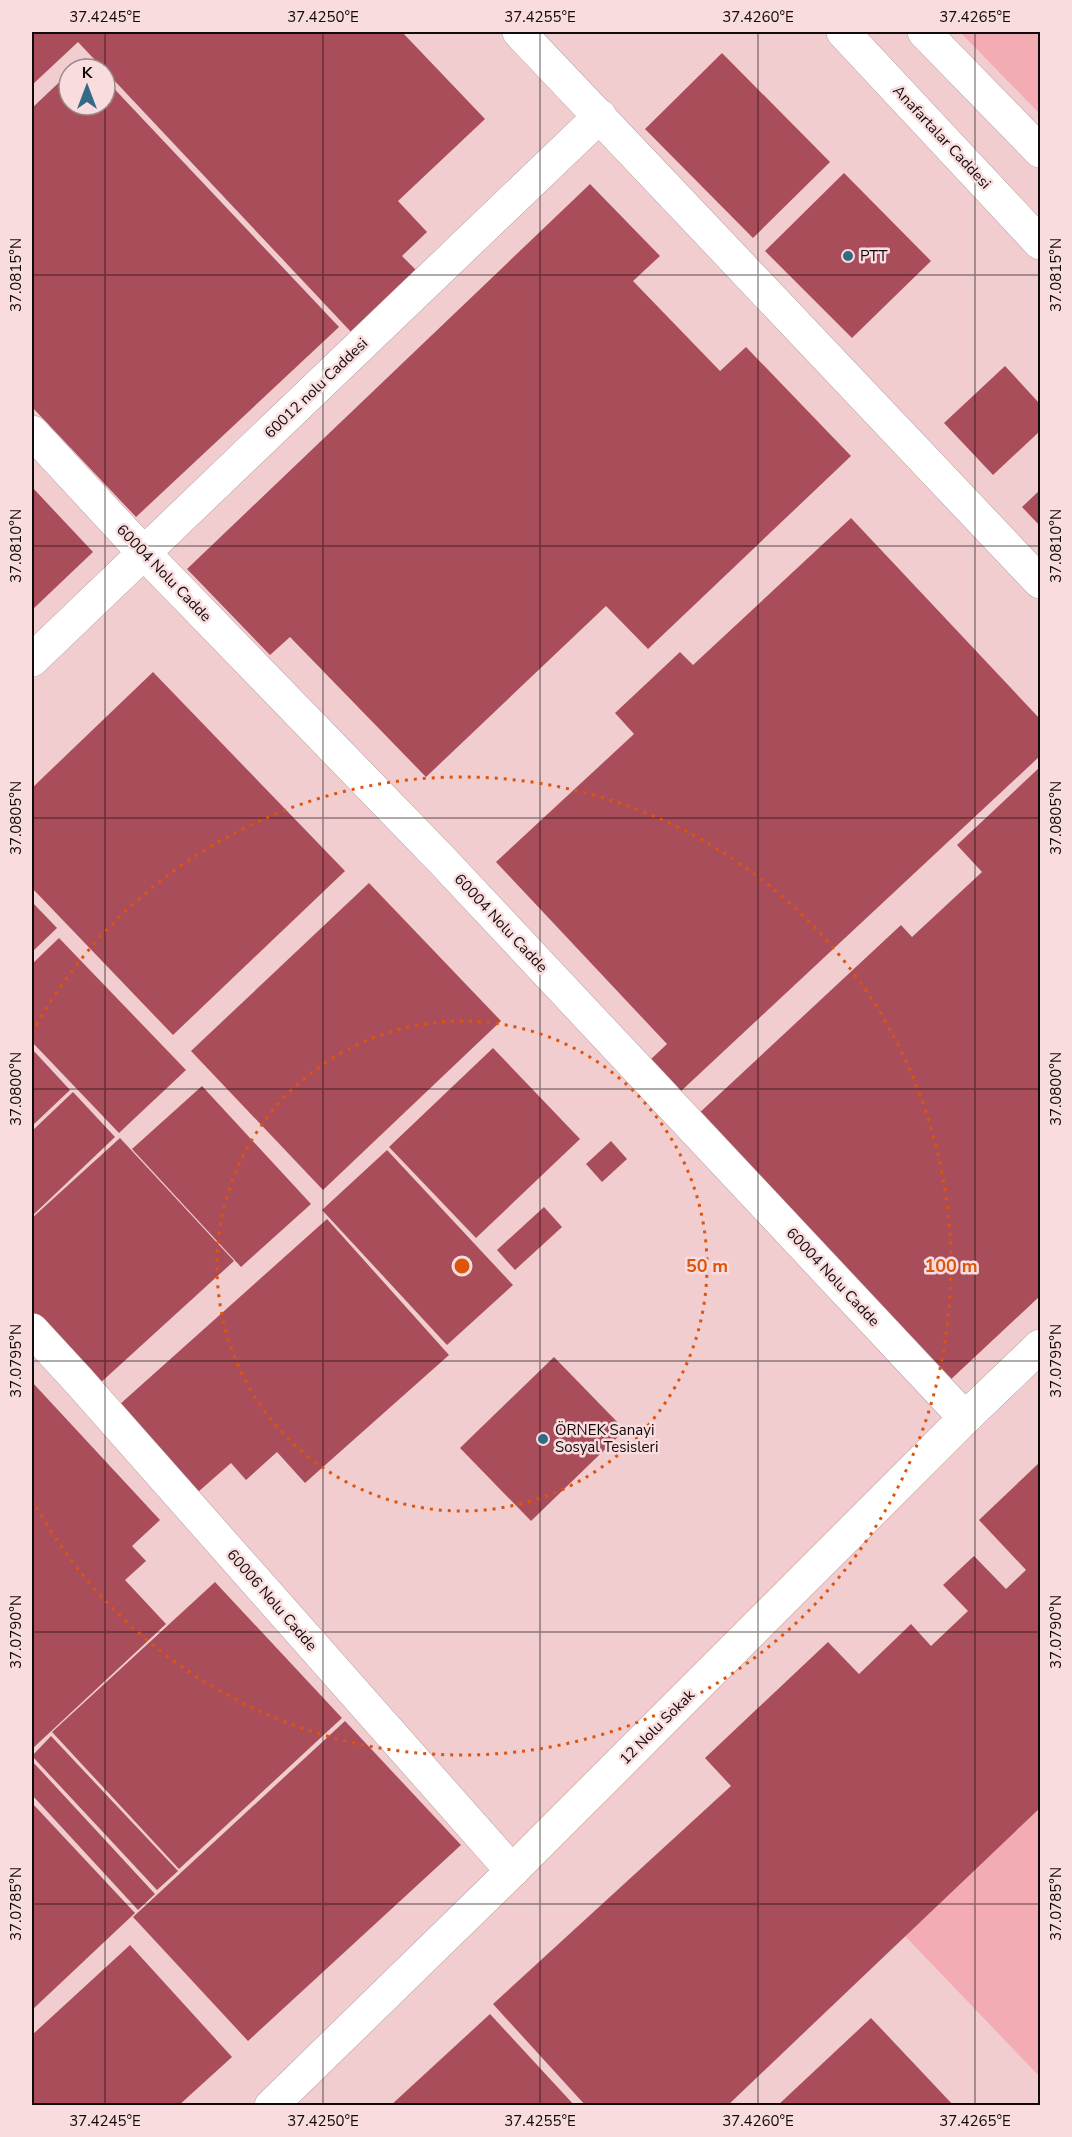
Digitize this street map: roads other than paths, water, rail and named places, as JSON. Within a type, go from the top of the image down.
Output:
[{"type":"street","points":[[519,32],[1041,582]]},
{"type":"street","name":"Anafartalar Caddesi","points":[[843,32],[1041,243]]},
{"type":"street","points":[[924,32],[1041,151]]},
{"type":"street","name":"60012 nolu Caddesi","points":[[32,660],[600,116]]},
{"type":"street","name":"60004 Nolu Cadde","points":[[32,432],[144,553],[439,857],[965,1418]]},
{"type":"street","name":"60006 Nolu Cadde","points":[[32,1330],[512,1872]]},
{"type":"street","name":"12 Nolu Sokak","points":[[271,2106],[512,1872],[965,1418],[1041,1346]]},
{"type":"place","name":"PTT","points":[[848,256]]},
{"type":"place","name":"ÖRNEK Sanayi Sosyal Tesisleri","points":[[543,1439]]}]
